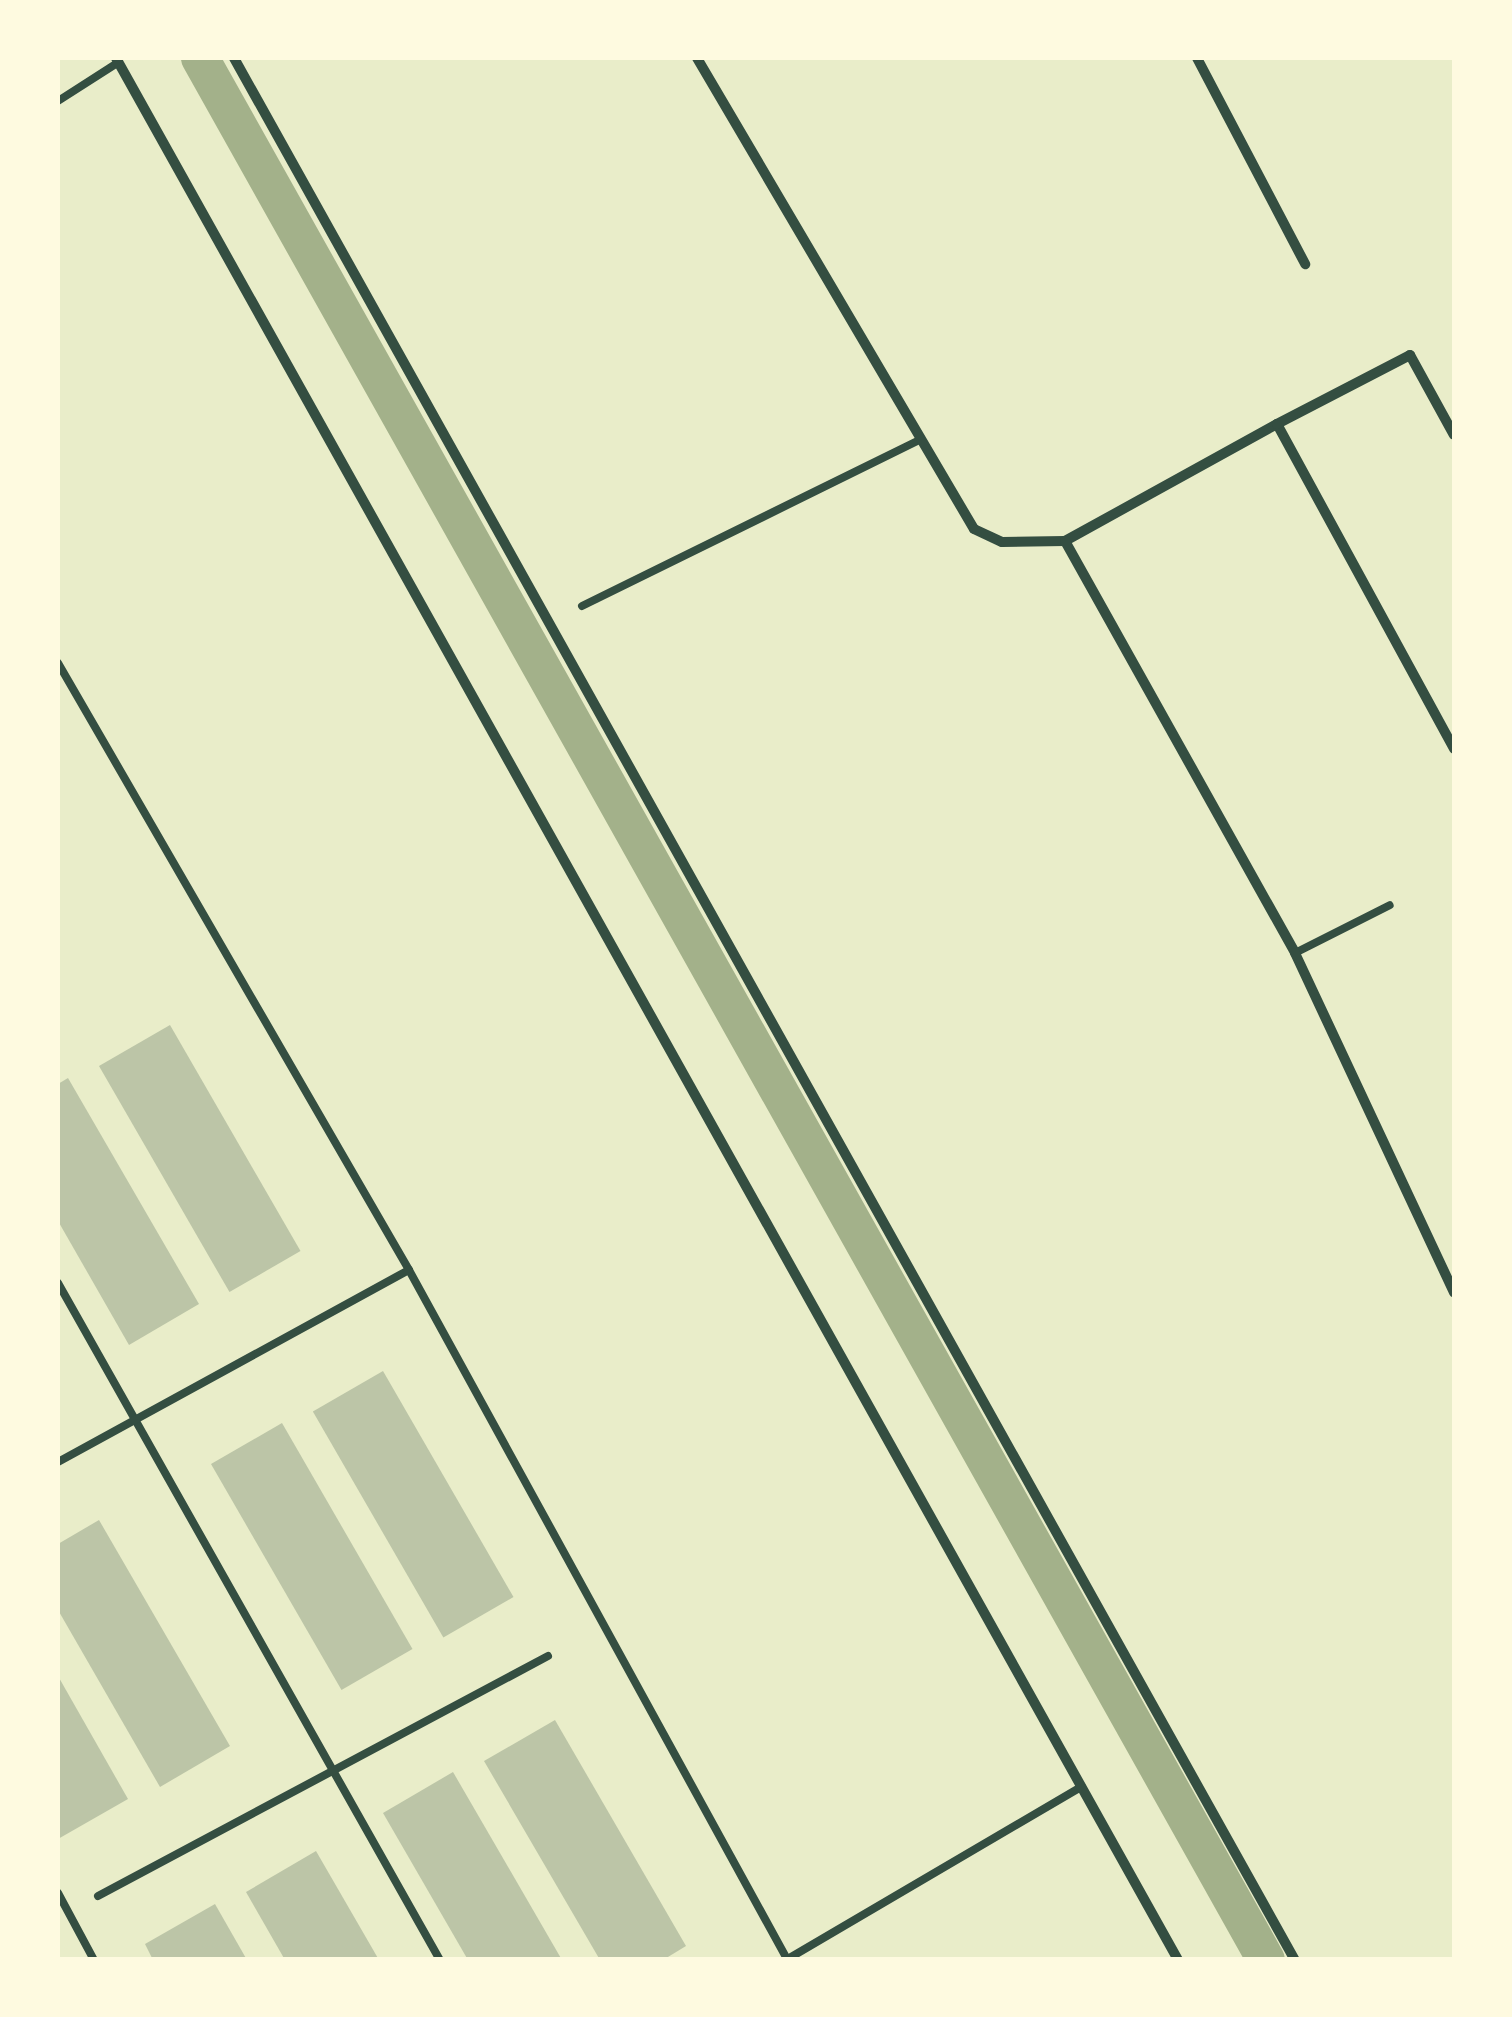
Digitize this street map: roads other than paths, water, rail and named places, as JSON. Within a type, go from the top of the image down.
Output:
[{"type":"street","points":[[234,58],[1295,1960]]},
{"type":"street","points":[[697,58],[974,529],[1002,542],[1065,541],[1410,354],[1454,435]]},
{"type":"street","points":[[1197,58],[1305,264]]},
{"type":"street","points":[[118,60],[1178,1960]]},
{"type":"street","points":[[1278,424],[1454,746]]},
{"type":"street","points":[[1065,541],[1295,953],[1454,1294]]},
{"type":"lane","points":[[58,101],[118,60]]},
{"type":"lane","points":[[582,606],[919,440]]},
{"type":"lane","points":[[58,664],[409,1270],[786,1959],[1082,1786]]},
{"type":"lane","points":[[1295,953],[1390,906]]},
{"type":"lane","points":[[58,1462],[409,1270]]},
{"type":"lane","points":[[58,1283],[440,1960]]},
{"type":"lane","points":[[98,1896],[548,1656]]},
{"type":"lane","points":[[58,1894],[94,1960]]},
{"type":"waterway","points":[[200,58],[1266,1960]]}]
